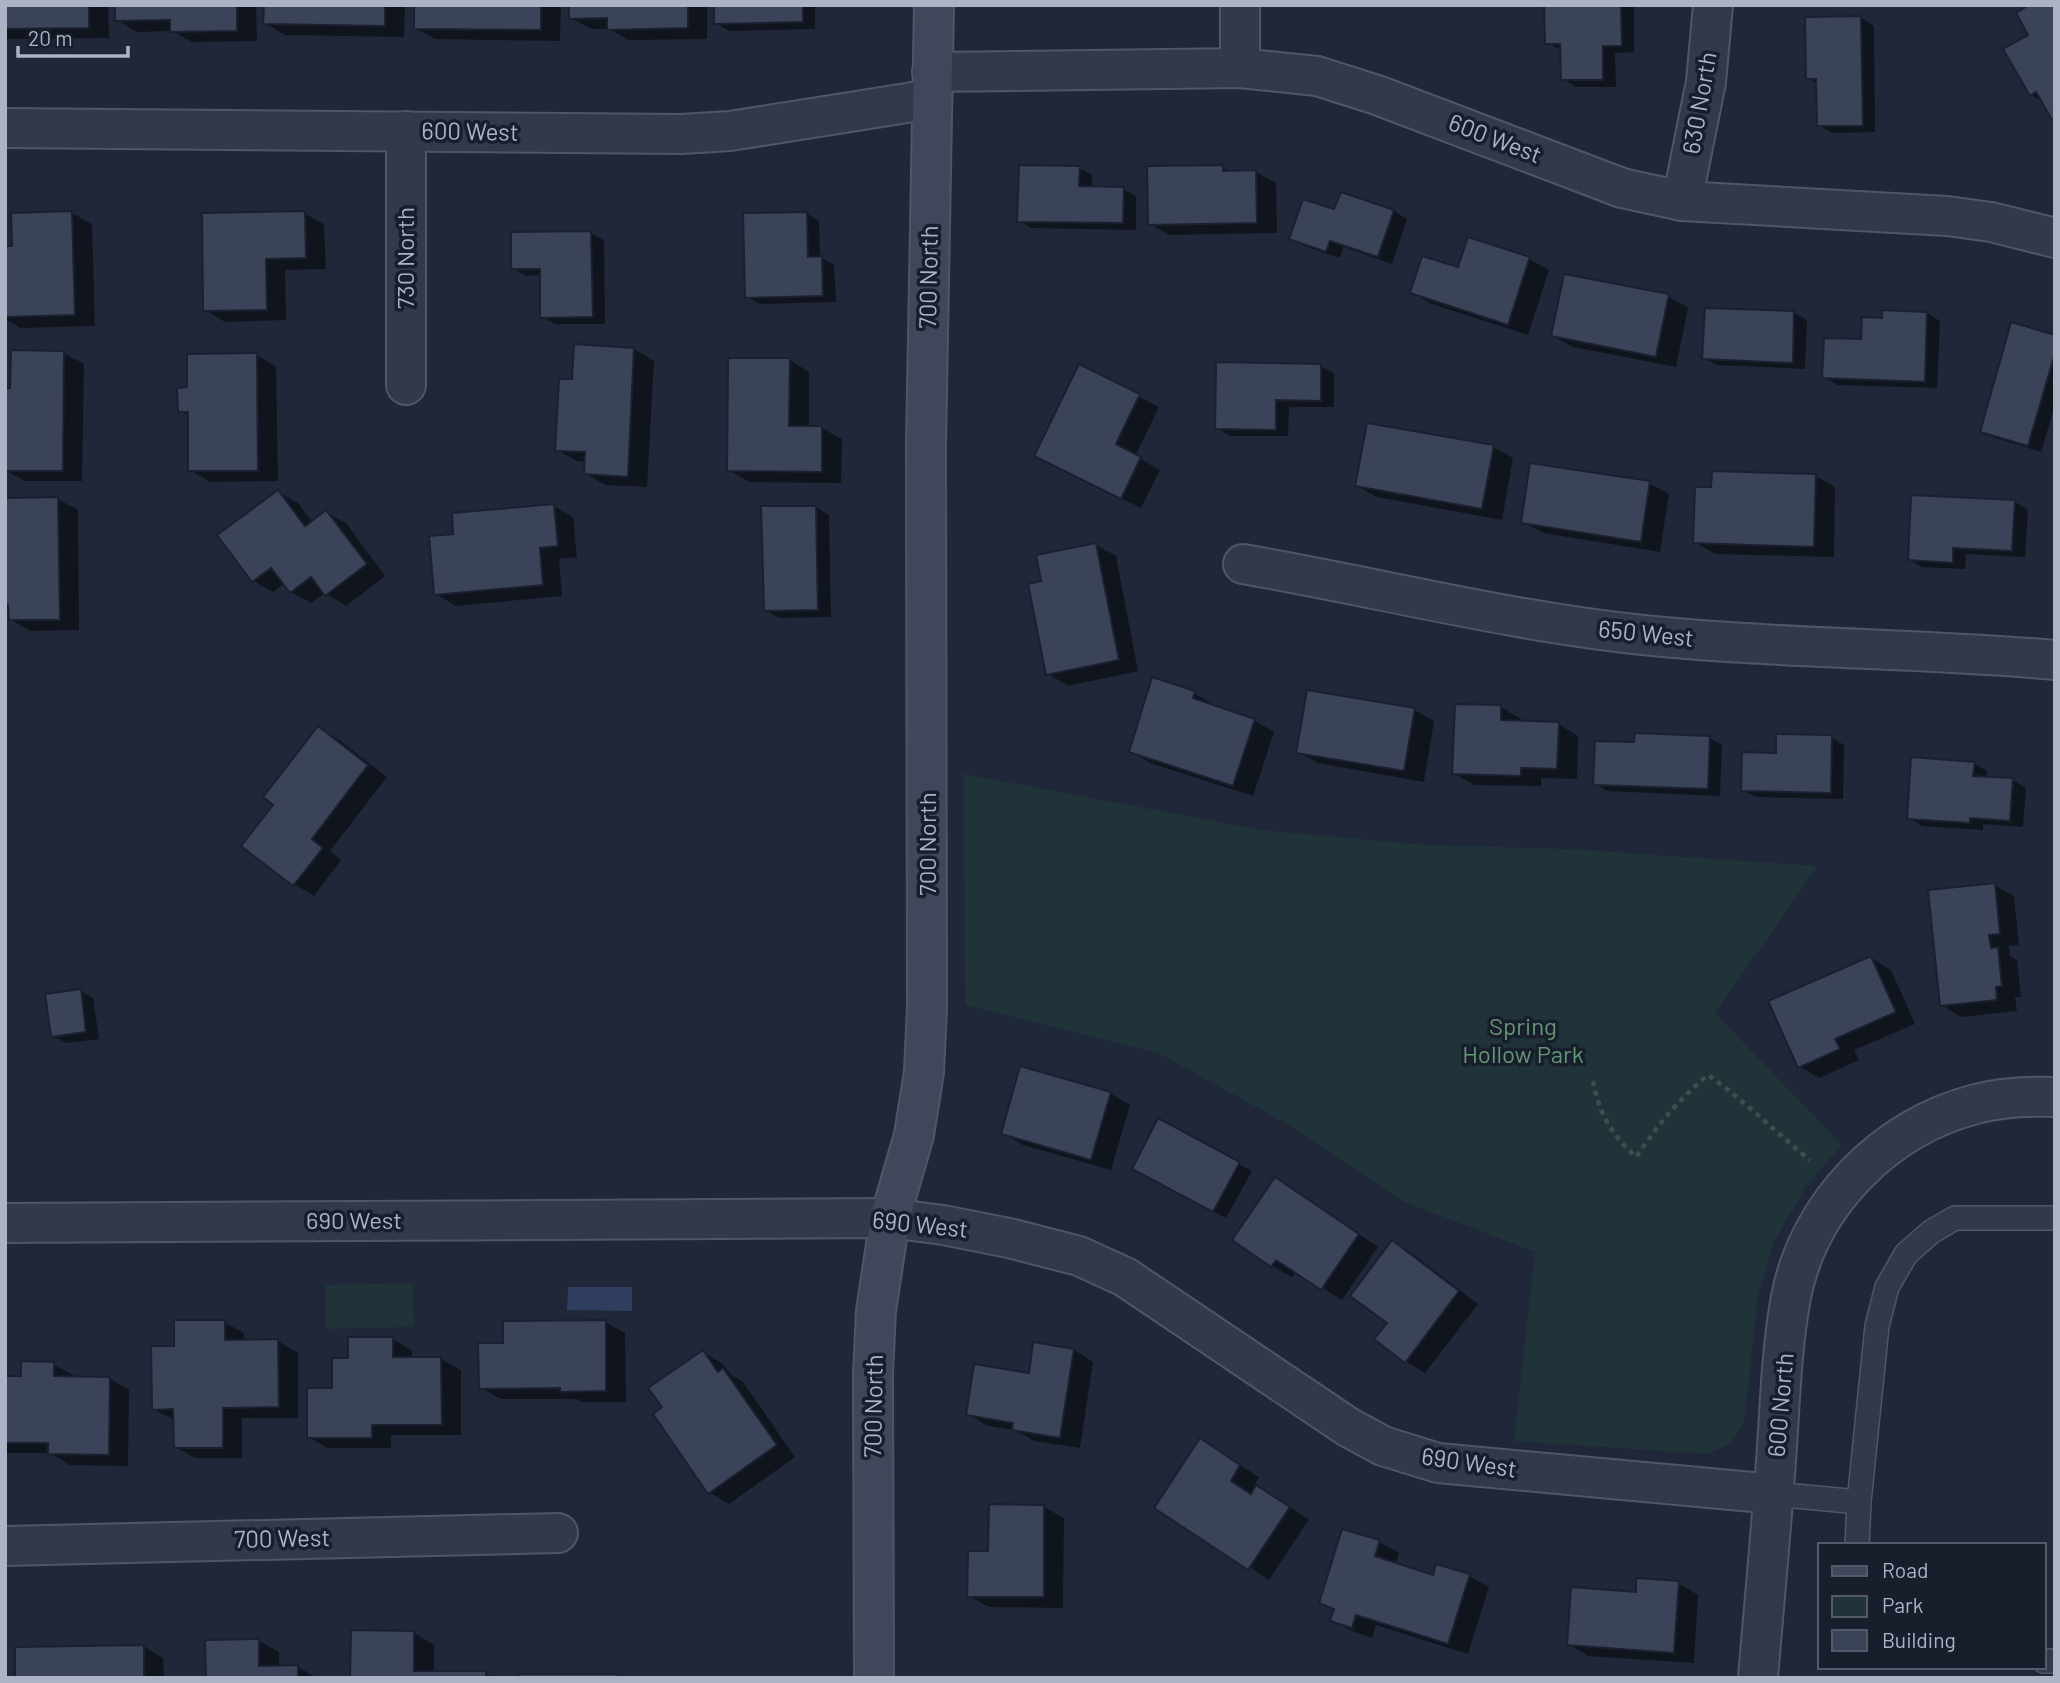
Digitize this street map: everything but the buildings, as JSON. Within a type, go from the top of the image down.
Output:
[{"type":"street","name":"700 North","points":[[874,1678],[873,1373],[876,1311],[890,1219],[914,1135],[924,1072],[928,1007],[926,446],[934,5]]},
{"type":"street","points":[[1240,5],[1240,68]]},
{"type":"street","name":"630 North","points":[[1682,201],[1706,82],[1713,5]]},
{"type":"street","name":"600 West","points":[[5,128],[681,134],[730,131],[932,85],[1240,68],[1317,76],[1377,95],[1622,188],[1682,201],[1947,216],[1991,222],[2055,238]]},
{"type":"street","name":"730 North","points":[[406,131],[406,386]]},
{"type":"street","name":"650 West","points":[[1243,564],[1332,579],[1528,621],[1643,635],[2055,660]]},
{"type":"street","name":"600 North","points":[[1758,1678],[1791,1296],[1805,1254],[1822,1217],[1846,1182],[1874,1157],[1933,1120],[1973,1104],[2001,1099],[2055,1097]]},
{"type":"street","name":"690 West","points":[[5,1223],[890,1219],[943,1225],[1079,1256],[1125,1277],[1337,1420],[1383,1446],[1438,1463],[1774,1494]]},
{"type":"street","name":"700 West","points":[[5,1546],[558,1533]]},
{"type":"lane","points":[[1857,1543],[1877,1326],[1887,1287],[1906,1254],[1931,1232],[1955,1218],[2055,1218]]},
{"type":"lane","points":[[1774,1494],[1859,1503]]},
{"type":"path","points":[[1593,1081],[1597,1102],[1605,1121],[1612,1133],[1636,1157],[1675,1104],[1708,1075],[1734,1093],[1810,1160]]},
{"type":"green space","name":"Spring Hollow Park","points":[[964,774],[1262,830],[1425,845],[1570,849],[1818,866],[1715,1013],[1842,1145],[1807,1185],[1774,1241],[1758,1296],[1744,1424],[1728,1445],[1708,1454],[1514,1441],[1535,1252],[1402,1201],[1293,1127],[1158,1053],[965,1005]]},
{"type":"green space","points":[[413,1283],[414,1327],[326,1329],[326,1285]]},
{"type":"water","points":[[568,1287],[632,1287],[632,1311],[567,1310]]}]
